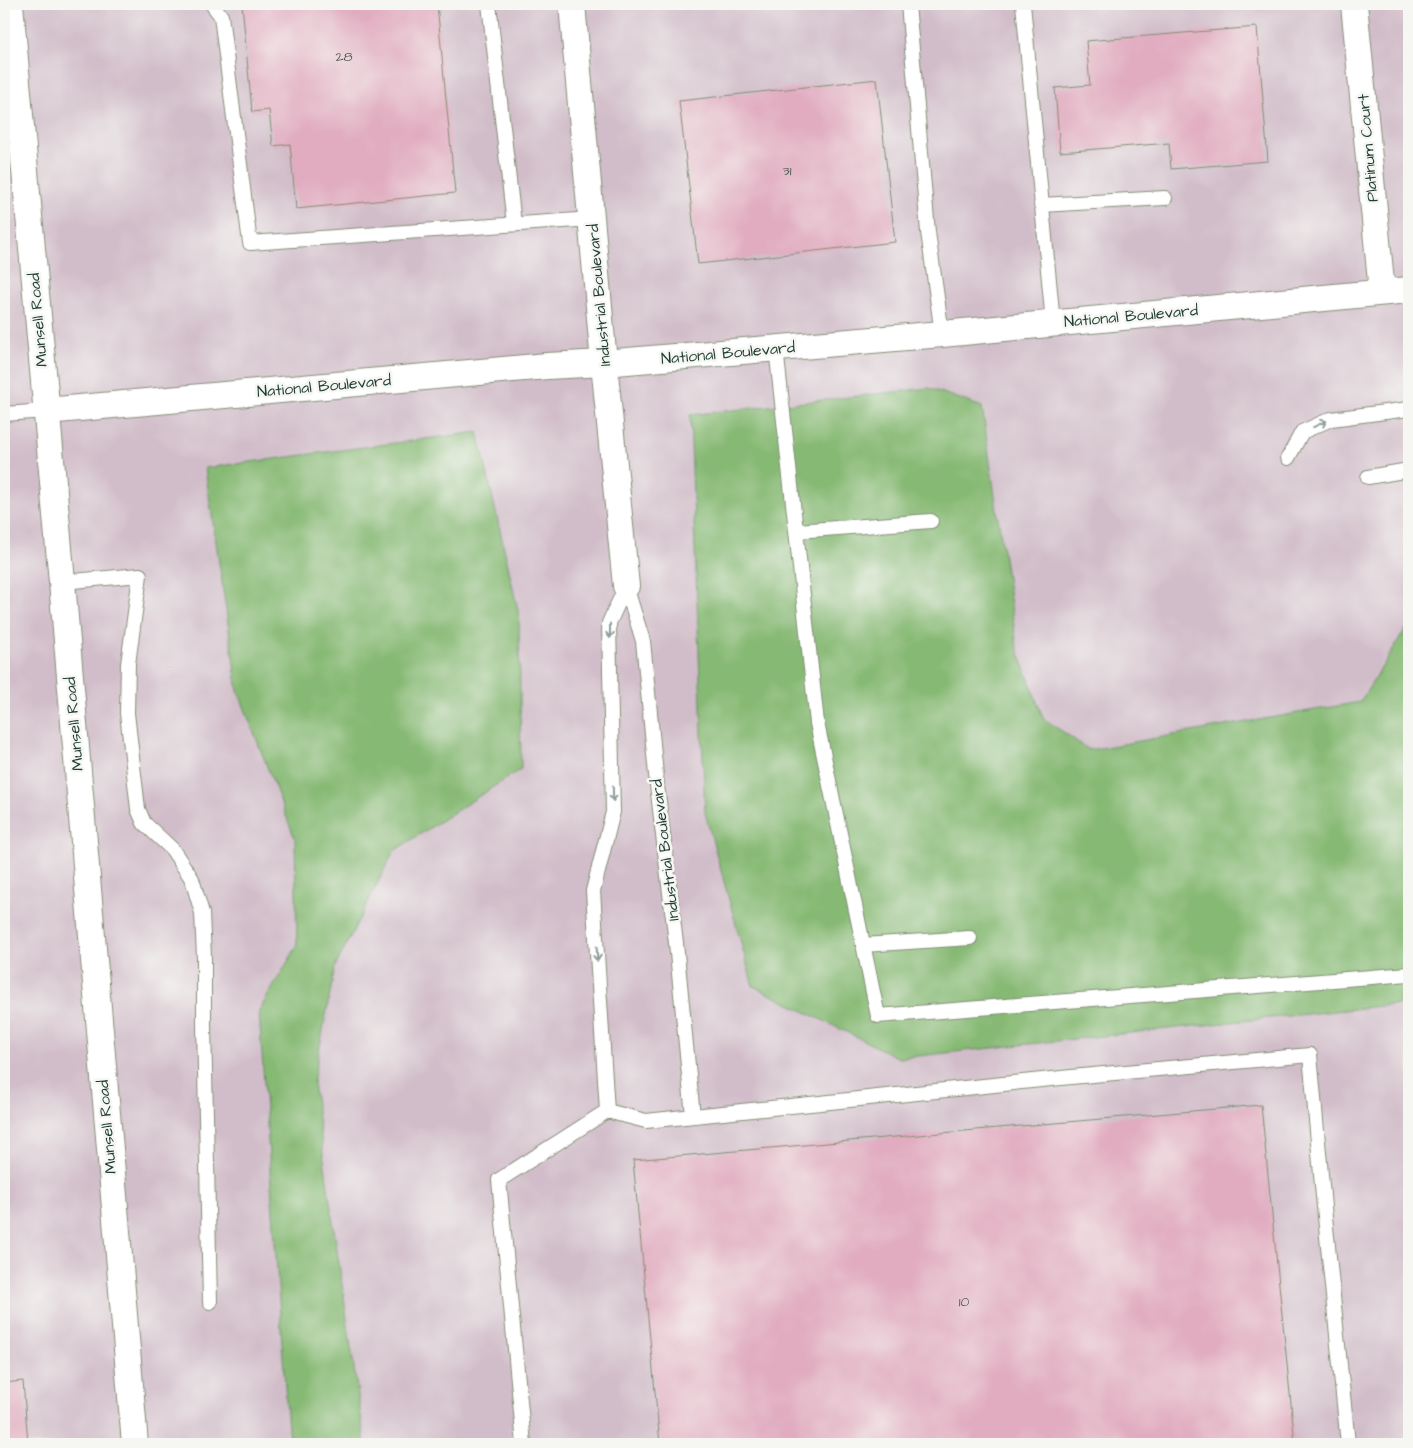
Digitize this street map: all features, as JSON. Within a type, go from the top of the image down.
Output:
[{"type":"street","name":"Munsell Road","points":[[10,4],[62,582],[135,1444]]},
{"type":"street","name":"Industrial Boulevard","points":[[572,4],[626,586]]},
{"type":"street","name":"Platinum Court","points":[[1354,4],[1382,292]]},
{"type":"street","name":"National Boulevard","points":[[46,411],[547,366],[604,363],[942,334],[1409,290]]},
{"type":"lane","points":[[212,4],[221,16],[250,243],[592,219]]},
{"type":"lane","points":[[490,4],[514,224]]},
{"type":"lane","points":[[908,4],[928,232],[942,334]]},
{"type":"lane","points":[[1023,4],[1053,323]]},
{"type":"lane","points":[[1041,205],[1165,198]]},
{"type":"lane","points":[[776,348],[818,723],[878,1016],[1409,974]]},
{"type":"lane","points":[[1288,458],[1302,432],[1331,419],[1409,409]]},
{"type":"lane","points":[[4,414],[46,411]]},
{"type":"lane","points":[[1368,477],[1409,470]]},
{"type":"lane","points":[[796,531],[931,521]]},
{"type":"lane","points":[[62,582],[140,575],[128,664],[127,713],[138,809],[144,822],[172,849],[192,879],[202,913],[210,1302]]},
{"type":"lane","name":"Industrial Boulevard","points":[[607,1111],[594,891],[613,812],[610,623],[626,586]]},
{"type":"lane","name":"Industrial Boulevard","points":[[626,586],[643,640],[693,1116]]},
{"type":"lane","points":[[864,945],[970,938]]},
{"type":"lane","points":[[524,1444],[499,1180],[607,1111],[646,1121],[1081,1076],[1310,1056],[1348,1444]]},
{"type":"shaded area","points":[[4,4],[1409,4],[1409,1444],[4,1444]]},
{"type":"green space","points":[[929,388],[982,407],[1017,647],[1043,718],[1089,750],[1360,702],[1409,624],[1409,1003],[899,1058],[753,986],[705,813],[690,415]]},
{"type":"green space","points":[[478,432],[519,615],[521,769],[394,851],[335,967],[313,1083],[365,1444],[289,1444],[259,1011],[297,946],[295,839],[238,691],[205,468]]},
{"type":"building","points":[[242,4],[437,4],[455,193],[296,209],[290,144],[273,146],[269,110],[252,112]]},
{"type":"building","points":[[1257,27],[1268,161],[1171,169],[1169,143],[1060,152],[1055,88],[1090,85],[1086,41]]},
{"type":"building","points":[[877,79],[895,242],[698,264],[679,101]]},
{"type":"building","points":[[1261,1105],[1295,1444],[660,1444],[633,1160]]},
{"type":"building","points":[[23,1381],[28,1444],[4,1444],[4,1383]]}]
